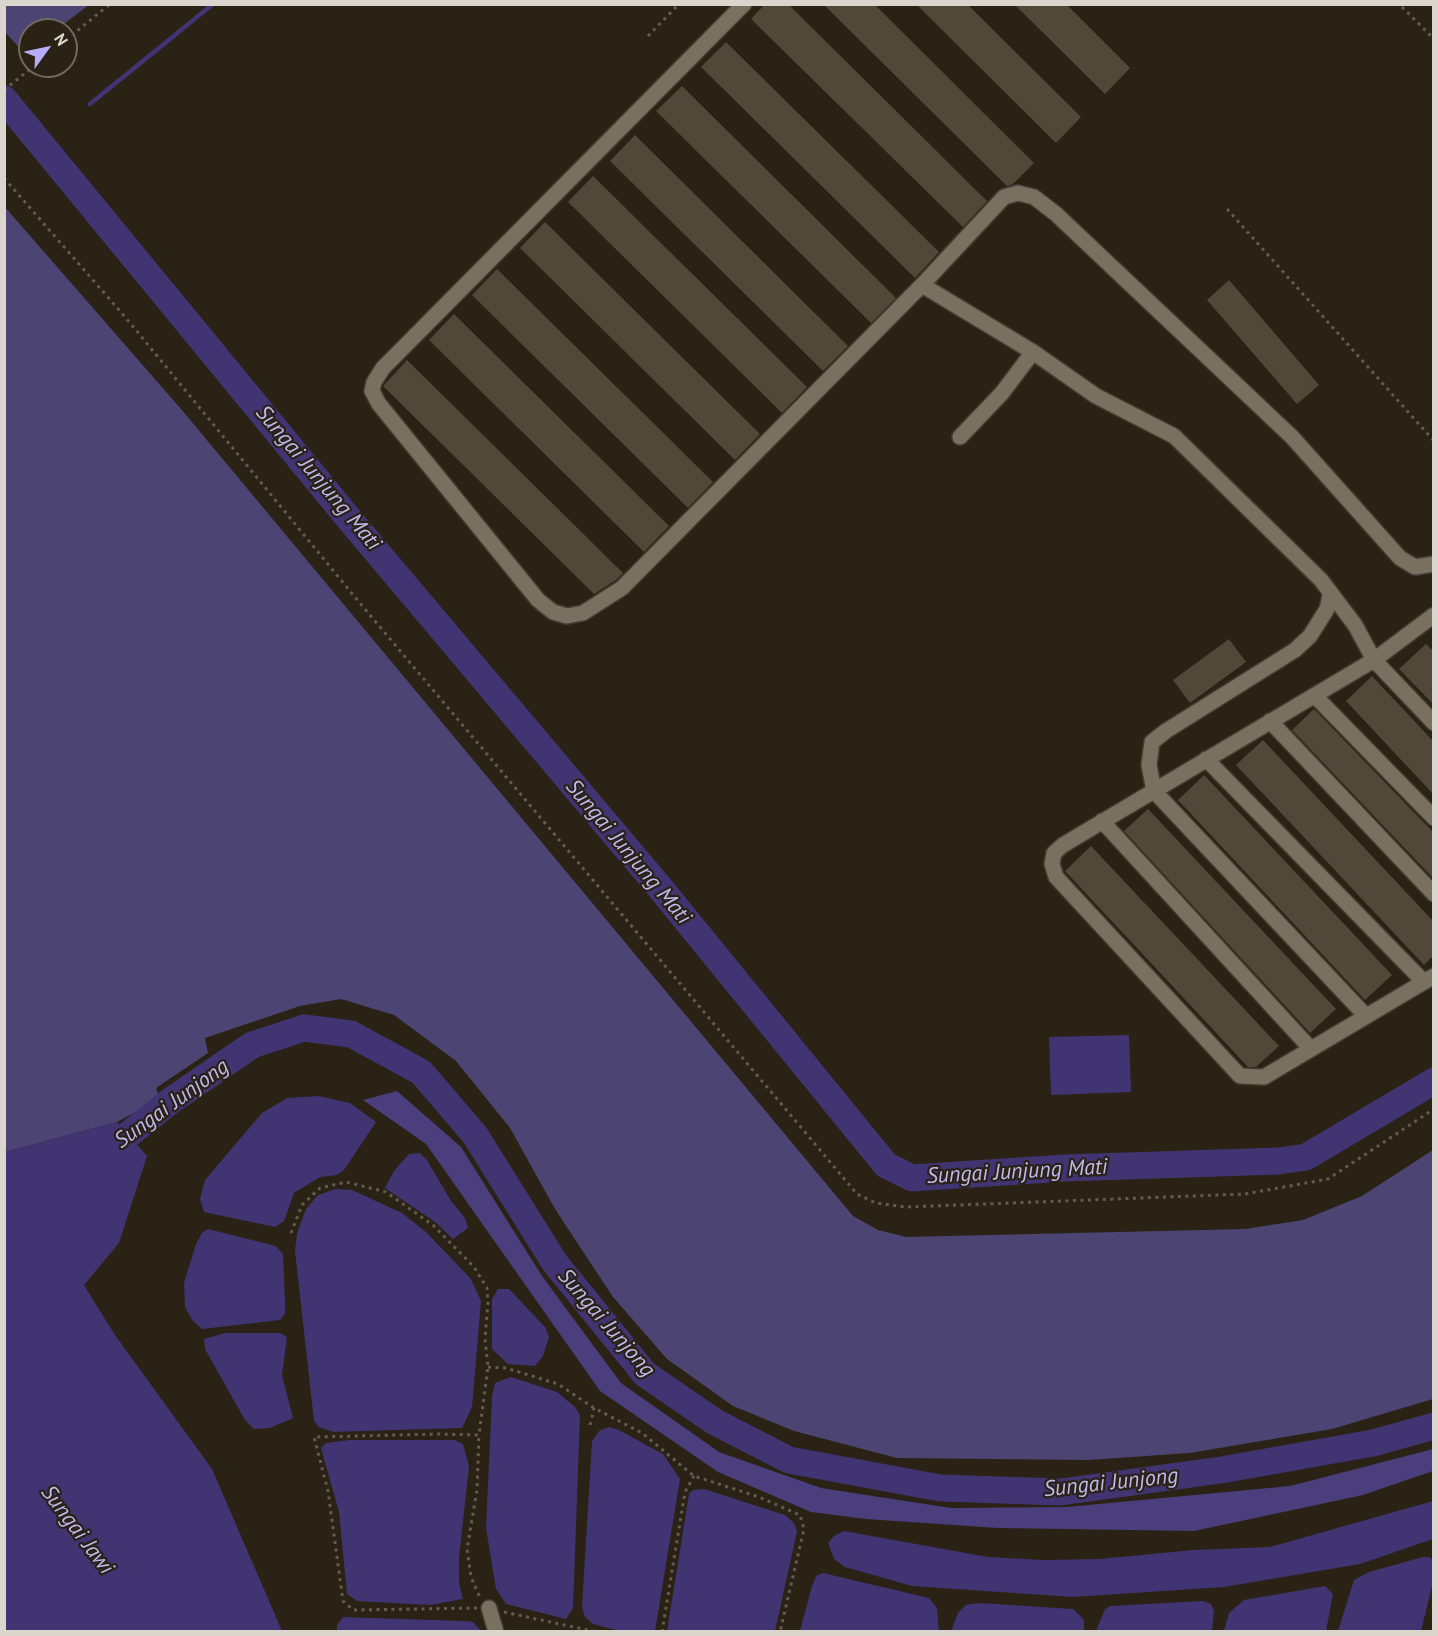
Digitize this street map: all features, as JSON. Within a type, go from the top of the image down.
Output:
[{"type":"street","points":[[744,4],[383,368],[372,391],[379,404],[537,600],[552,612],[567,616],[583,613],[622,588],[922,285],[1004,197],[1018,193],[1034,197],[1103,256],[1292,437],[1400,558],[1415,567],[1434,564]]},
{"type":"street","points":[[922,285],[1033,352],[1096,396],[1174,436],[1321,580],[1330,595],[1355,625],[1374,660],[1434,723]]},
{"type":"street","points":[[960,437],[1002,393],[1033,352]]},
{"type":"street","points":[[1330,595],[1327,609],[1319,624],[1295,650],[1152,742],[1149,765],[1154,790],[1366,1016]]},
{"type":"street","points":[[1206,759],[1429,979],[1264,1077],[1240,1076],[1056,877],[1052,864],[1054,853],[1102,821],[1206,759],[1270,721],[1315,696],[1374,660],[1432,620]]},
{"type":"street","points":[[1315,696],[1434,818]]},
{"type":"street","points":[[1270,721],[1434,894]]},
{"type":"street","points":[[1102,821],[1311,1049]]},
{"type":"street","points":[[489,1608],[496,1632]]},
{"type":"path","points":[[78,30],[110,4]]},
{"type":"path","points":[[648,36],[680,4]]},
{"type":"path","points":[[1402,7],[1434,39]]},
{"type":"path","points":[[4,90],[19,78]]},
{"type":"path","points":[[4,178],[126,318],[359,602],[856,1194],[876,1203],[906,1207],[1245,1194],[1328,1179],[1434,1109]]},
{"type":"path","points":[[1227,209],[1434,441]]},
{"type":"path","points":[[291,1233],[302,1205],[320,1188],[346,1182],[386,1192],[434,1226],[474,1267],[487,1288],[485,1339],[488,1367],[479,1435],[477,1490],[467,1549],[471,1577],[477,1594],[489,1608]]},
{"type":"path","points":[[488,1367],[506,1368],[558,1384],[594,1408],[642,1433],[694,1476],[759,1497],[800,1515],[804,1529],[780,1632]]},
{"type":"path","points":[[591,1425],[594,1408]]},
{"type":"path","points":[[353,1610],[344,1601],[328,1491],[314,1437],[479,1435]]},
{"type":"path","points":[[662,1632],[685,1492],[694,1476]]},
{"type":"shaded area","points":[[5,4],[89,4],[72,18],[18,18],[18,46],[5,32]]},
{"type":"shaded area","points":[[4,206],[181,409],[853,1216],[878,1230],[906,1237],[1245,1229],[1303,1220],[1362,1196],[1433,1150],[1433,1399],[1332,1429],[1190,1453],[1088,1460],[897,1458],[794,1431],[733,1406],[667,1359],[613,1297],[555,1209],[510,1128],[456,1061],[394,1015],[341,999],[300,1006],[205,1038],[208,1053],[156,1088],[160,1099],[117,1122],[5,1152]]},
{"type":"shaded area","points":[[397,1091],[461,1147],[542,1276],[621,1383],[719,1452],[821,1488],[951,1508],[1067,1507],[1290,1486],[1433,1449],[1433,1471],[1363,1495],[1194,1531],[998,1528],[866,1519],[811,1512],[718,1472],[600,1391],[426,1144],[363,1100]]},
{"type":"water","points":[[1129,1035],[1131,1092],[1051,1095],[1049,1037]]},
{"type":"water","points":[[318,1096],[350,1103],[376,1122],[344,1170],[337,1175],[320,1177],[294,1193],[284,1221],[275,1227],[204,1212],[200,1199],[205,1180],[262,1113],[287,1098]]},
{"type":"water","name":"Sungai Jawi","points":[[117,1122],[147,1156],[119,1243],[84,1285],[115,1335],[212,1469],[282,1631],[5,1631],[5,1152]]},
{"type":"water","points":[[420,1153],[427,1160],[451,1201],[465,1218],[468,1228],[453,1239],[435,1222],[385,1188],[394,1171],[409,1154]]},
{"type":"water","points":[[336,1189],[352,1190],[402,1213],[426,1232],[471,1279],[481,1301],[472,1407],[462,1428],[333,1432],[319,1427],[314,1421],[295,1251],[297,1233],[306,1209],[318,1195]]},
{"type":"water","points":[[208,1229],[276,1246],[283,1254],[285,1314],[280,1320],[202,1329],[192,1320],[185,1307],[184,1283],[196,1244],[202,1233]]},
{"type":"water","points":[[498,1289],[509,1289],[545,1327],[549,1337],[543,1356],[535,1366],[508,1364],[492,1349],[492,1299]]},
{"type":"water","points":[[225,1333],[280,1333],[287,1337],[282,1375],[293,1418],[270,1428],[254,1429],[245,1420],[205,1349],[204,1339]]},
{"type":"water","points":[[511,1377],[557,1392],[575,1407],[580,1415],[573,1608],[566,1619],[506,1604],[496,1589],[486,1528],[492,1396],[495,1383]]},
{"type":"water","points":[[609,1427],[663,1454],[680,1479],[655,1631],[620,1631],[593,1624],[585,1617],[582,1607],[592,1441],[600,1430]]},
{"type":"water","points":[[349,1440],[455,1440],[463,1444],[469,1466],[459,1558],[459,1582],[463,1599],[430,1605],[357,1601],[347,1594],[339,1512],[321,1448],[326,1443]]},
{"type":"water","points":[[704,1489],[785,1515],[794,1523],[797,1532],[775,1631],[667,1631],[689,1494],[693,1490]]},
{"type":"water","points":[[1433,1501],[1433,1539],[1360,1564],[1224,1587],[1073,1597],[912,1586],[845,1567],[834,1559],[828,1543],[834,1536],[844,1531],[988,1557],[1044,1560],[1100,1559],[1194,1550],[1270,1547]]},
{"type":"water","points":[[1430,1557],[1433,1562],[1434,1578],[1421,1631],[1338,1631],[1354,1580],[1369,1572]]},
{"type":"water","points":[[823,1573],[929,1598],[937,1608],[939,1631],[800,1631],[812,1586],[816,1576]]},
{"type":"water","points":[[1325,1586],[1333,1594],[1326,1631],[1224,1631],[1229,1613],[1244,1600]]},
{"type":"water","points":[[1203,1601],[1211,1604],[1214,1611],[1212,1631],[1096,1631],[1105,1609],[1111,1606]]},
{"type":"water","points":[[979,1603],[1073,1609],[1084,1620],[1084,1631],[951,1631],[958,1613],[966,1605]]},
{"type":"water","points":[[343,1617],[473,1622],[481,1631],[337,1631],[337,1625]]},
{"type":"building","points":[[765,4],[788,4],[987,201],[963,227],[751,19]]},
{"type":"building","points":[[823,4],[874,4],[1034,163],[1013,184],[1007,186]]},
{"type":"building","points":[[916,4],[967,4],[1081,117],[1056,143]]},
{"type":"building","points":[[1014,4],[1066,4],[1130,68],[1105,94]]},
{"type":"building","points":[[726,42],[939,252],[915,278],[701,67]]},
{"type":"building","points":[[682,86],[896,298],[871,323],[656,111]]},
{"type":"building","points":[[635,135],[848,346],[823,371],[610,161]]},
{"type":"building","points":[[593,176],[807,387],[782,413],[568,202]]},
{"type":"building","points":[[545,222],[760,434],[735,460],[520,248]]},
{"type":"building","points":[[497,269],[713,482],[688,508],[472,295]]},
{"type":"building","points":[[1229,280],[1319,385],[1297,404],[1207,300]]},
{"type":"building","points":[[454,314],[669,526],[644,552],[429,340]]},
{"type":"building","points":[[407,360],[623,573],[616,580],[594,594],[383,386]]},
{"type":"building","points":[[1229,639],[1246,662],[1190,703],[1173,680]]},
{"type":"building","points":[[1426,644],[1434,652],[1434,705],[1399,669]]},
{"type":"building","points":[[1372,676],[1434,742],[1434,795],[1346,701]]},
{"type":"building","points":[[1314,709],[1434,833],[1434,879],[1292,730]]},
{"type":"building","points":[[1263,740],[1434,922],[1434,955],[1424,965],[1236,765]]},
{"type":"building","points":[[1204,775],[1392,975],[1365,1000],[1178,800]]},
{"type":"building","points":[[1148,809],[1336,1009],[1310,1033],[1124,831]]},
{"type":"building","points":[[1091,846],[1279,1046],[1256,1067],[1248,1067],[1065,871]]},
{"type":"waterway","points":[[90,104],[213,4]]},
{"type":"waterway","name":"Sungai Junjung Mati","points":[[4,99],[350,520],[661,889],[886,1165],[912,1178],[1065,1168],[1279,1161],[1306,1157],[1434,1081]]},
{"type":"waterway","name":"Sungai Junjong","points":[[99,1158],[169,1102],[252,1045],[304,1028],[351,1034],[421,1072],[475,1135],[555,1263],[645,1374],[715,1422],[789,1460],[940,1488],[1061,1492],[1221,1470],[1373,1443],[1434,1426]]}]
